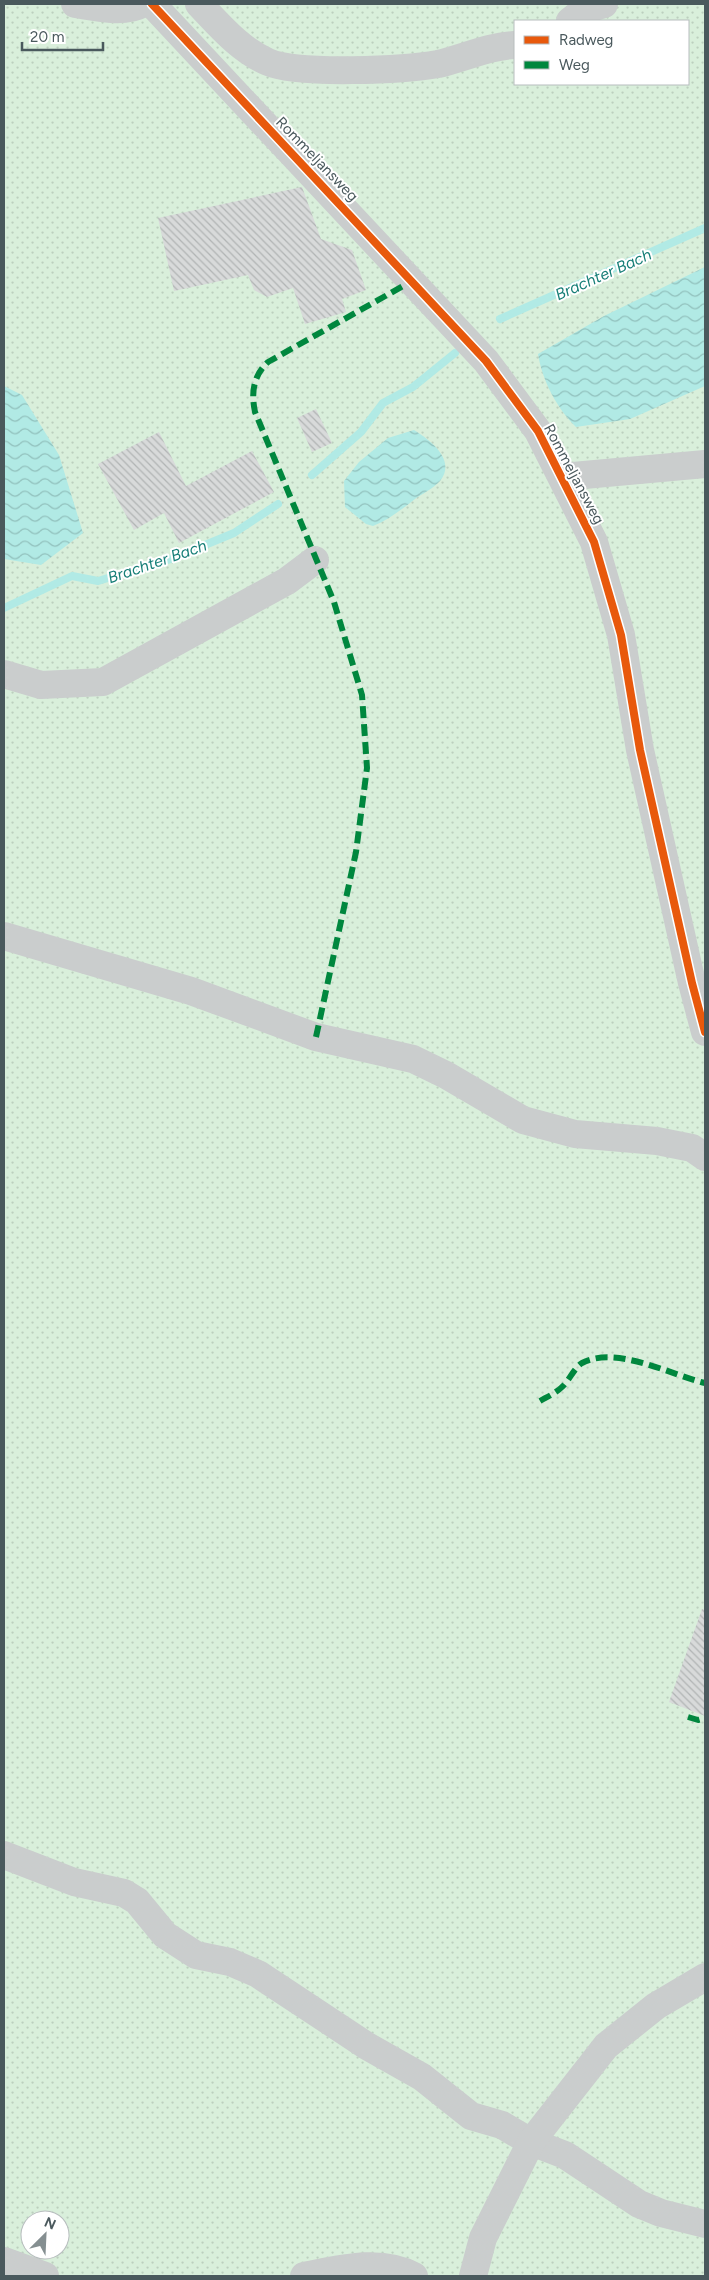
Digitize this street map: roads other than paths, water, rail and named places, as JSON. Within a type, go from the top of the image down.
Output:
[{"type":"street","points":[[75,4],[124,9],[134,8],[142,4]]},
{"type":"street","name":"Rommeljansweg","points":[[152,4],[486,361],[538,431],[594,542],[621,635],[640,750],[692,983],[705,1032]]},
{"type":"street","points":[[199,4],[232,38],[270,63],[307,69],[404,59],[436,64],[466,57],[494,47],[514,45]]},
{"type":"street","points":[[571,20],[584,10],[604,4]]},
{"type":"street","name":"Rommeljansweg","points":[[562,478],[705,464]]},
{"type":"street","points":[[4,674],[41,685],[102,682],[287,581],[315,560]]},
{"type":"street","points":[[4,936],[191,991],[316,1037],[413,1059],[446,1075],[523,1120],[576,1134],[657,1141],[692,1148],[705,1157]]},
{"type":"street","points":[[4,1855],[74,1882],[124,1893],[137,1901],[165,1935],[196,1956],[230,1962],[258,1974],[367,2046],[422,2076],[471,2116],[502,2126],[531,2142],[564,2155],[639,2204],[661,2213],[705,2224]]},
{"type":"street","points":[[473,2276],[483,2238],[531,2142],[606,2046],[656,2006],[705,1977]]},
{"type":"street","points":[[4,2261],[45,2276]]},
{"type":"street","points":[[304,2276],[356,2266],[378,2267],[414,2276]]},
{"type":"water","points":[[705,267],[705,386],[630,419],[576,427],[563,412],[551,393],[543,374],[538,354],[604,316]]},
{"type":"water","points":[[4,386],[22,395],[59,455],[83,533],[41,565],[4,559]]},
{"type":"water","points":[[414,430],[434,445],[443,458],[445,466],[440,481],[384,521],[373,526],[366,524],[345,507],[344,481],[359,462],[388,438]]},
{"type":"waterway","name":"Brachter Bach","points":[[500,319],[705,228]]},
{"type":"waterway","name":"Brachter Bach","points":[[312,475],[361,432],[383,403],[413,387],[455,353]]},
{"type":"waterway","name":"Brachter Bach","points":[[4,608],[72,576],[98,581],[171,559],[234,533],[278,504]]}]
